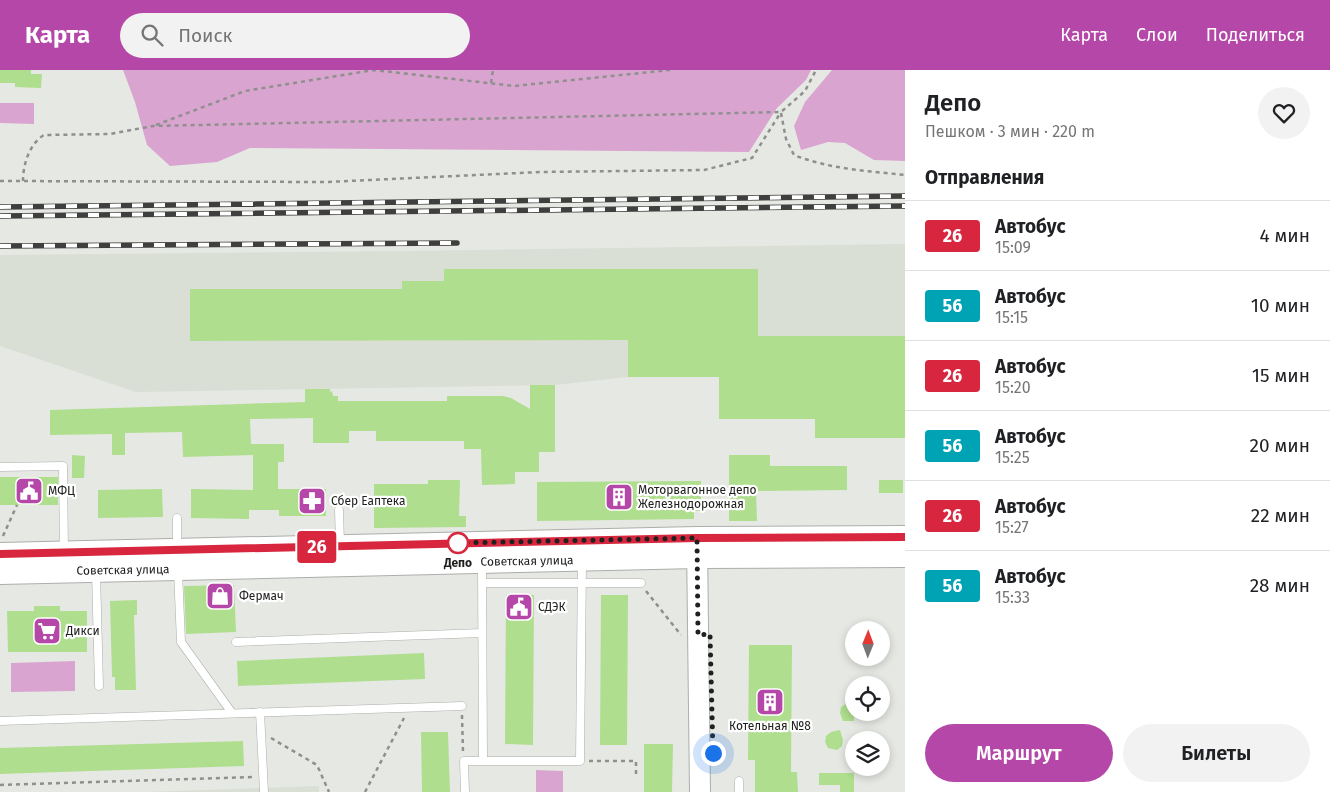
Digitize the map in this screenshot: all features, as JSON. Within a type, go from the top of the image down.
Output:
[{"type":"main road","name":"Советская улица","points":[[0,554],[64,552],[482,573],[697,548],[905,537]]},
{"type":"main road","name":"Советская улица","points":[[0,573],[96,571],[178,559],[340,546],[697,548],[905,556]]},
{"type":"street","points":[[697,548],[700,792]]},
{"type":"lane","points":[[0,467],[63,466],[64,552]]},
{"type":"lane","points":[[339,510],[340,546]]},
{"type":"lane","points":[[176,518],[180,642],[232,713]]},
{"type":"lane","points":[[464,792],[464,761],[580,761],[582,560]]},
{"type":"lane","points":[[96,571],[99,686]]},
{"type":"lane","points":[[483,761],[482,573],[582,583],[641,583]]},
{"type":"lane","points":[[236,642],[482,633]]},
{"type":"lane","points":[[0,721],[462,706]]},
{"type":"lane","points":[[260,712],[264,792]]},
{"type":"lane","points":[[739,781],[739,792]]},
{"type":"path","points":[[153,126],[245,91],[374,70],[514,86],[670,70]]},
{"type":"path","points":[[491,83],[493,70]]},
{"type":"path","points":[[0,181],[328,182],[540,172],[704,170],[752,158],[781,112],[805,91],[816,70]]},
{"type":"path","points":[[23,181],[23,172],[30,151],[39,138],[44,135],[110,134],[153,126],[781,112]]},
{"type":"path","points":[[781,112],[786,139],[794,155],[804,159],[843,167],[905,175]]},
{"type":"path","points":[[0,542],[17,505]]},
{"type":"path","points":[[641,583],[680,635],[698,635]]},
{"type":"path","points":[[462,706],[464,761]]},
{"type":"path","points":[[365,792],[410,708]]},
{"type":"path","points":[[261,732],[317,765],[329,792]]},
{"type":"path","points":[[580,761],[636,761],[636,776]]},
{"type":"path","points":[[0,785],[263,776]]},
{"type":"shaded area","points":[[123,70],[811,70],[806,80],[777,108],[749,152],[250,148],[217,162],[170,166],[147,145],[135,102]]},
{"type":"shaded area","points":[[832,70],[905,70],[905,161],[874,160],[845,143],[828,142],[801,150],[794,126],[805,102]]},
{"type":"shaded area","points":[[0,103],[34,103],[34,124],[0,123]]},
{"type":"shaded area","points":[[905,244],[905,438],[815,438],[815,419],[719,419],[719,377],[628,377],[555,385],[136,392],[0,346],[0,255]]},
{"type":"shaded area","points":[[75,661],[75,691],[11,692],[11,663]]},
{"type":"shaded area","points":[[536,770],[563,771],[563,792],[536,792]]},
{"type":"shaded area","points":[[319,786],[319,792],[146,792]]},
{"type":"building","points":[[0,70],[31,70],[31,74],[42,74],[41,88],[15,87],[15,83],[0,83]]},
{"type":"building","points":[[444,269],[758,269],[758,336],[905,336],[905,438],[815,438],[815,419],[719,419],[719,377],[628,377],[628,340],[190,341],[190,289],[402,289],[402,281],[444,281]]},
{"type":"building","points":[[530,385],[555,385],[555,452],[539,452],[539,472],[515,472],[515,484],[482,485],[481,449],[464,449],[464,441],[376,441],[376,431],[349,431],[349,443],[313,443],[313,418],[250,419],[251,444],[284,444],[284,462],[278,462],[278,489],[326,489],[326,516],[279,516],[279,510],[249,510],[249,519],[191,518],[191,489],[253,490],[253,455],[183,457],[182,432],[125,433],[125,455],[112,455],[112,434],[50,435],[50,410],[305,402],[305,389],[330,389],[333,396],[338,396],[338,401],[447,401],[447,396],[503,396],[511,398],[530,409]]},
{"type":"building","points":[[72,455],[85,456],[84,478],[72,478]]},
{"type":"building","points":[[729,455],[770,455],[770,466],[847,466],[847,490],[756,491],[757,521],[729,521]]},
{"type":"building","name":"МФЦ","points":[[0,477],[58,477],[58,505],[0,505]]},
{"type":"building","points":[[428,480],[460,480],[459,516],[466,516],[466,527],[374,528],[374,484],[428,484]]},
{"type":"building","points":[[879,480],[903,480],[903,493],[879,493]]},
{"type":"building","name":"Моторвагонное депо Железнодорожная","points":[[701,481],[701,511],[694,511],[694,519],[537,521],[537,482]]},
{"type":"building","points":[[162,489],[163,517],[98,518],[98,490]]},
{"type":"building","points":[[234,585],[236,632],[186,634],[184,586]]},
{"type":"building","points":[[506,595],[534,595],[533,745],[505,744]]},
{"type":"building","points":[[601,595],[628,595],[627,745],[600,745]]},
{"type":"building","points":[[137,600],[137,615],[134,615],[136,690],[115,690],[115,677],[112,677],[110,601]]},
{"type":"building","name":"Дикси","points":[[34,606],[60,606],[60,611],[87,611],[87,652],[8,652],[7,611],[34,611]]},
{"type":"building","name":"Котельная №8","points":[[749,645],[792,645],[791,772],[797,772],[798,792],[755,792],[755,760],[748,760]]},
{"type":"building","points":[[424,653],[425,679],[238,686],[237,661]]},
{"type":"building","points":[[844,705],[845,721],[843,721],[840,713],[841,707]]},
{"type":"building","points":[[840,730],[843,740],[842,746],[837,750],[828,748],[825,742],[826,736],[831,732]]},
{"type":"building","points":[[421,732],[448,732],[450,792],[422,792]]},
{"type":"building","points":[[243,741],[244,766],[0,774],[0,748]]},
{"type":"building","points":[[644,744],[673,744],[672,792],[644,792]]},
{"type":"building","points":[[819,773],[845,773],[845,776],[854,776],[854,792],[840,792],[840,785],[819,785]]},
{"type":"railway","points":[[0,207],[905,196]]},
{"type":"railway","points":[[0,216],[905,206]]},
{"type":"railway","points":[[0,246],[457,243]]},
{"type":"bus line","name":"26","points":[[0,554],[697,538],[905,537]]},
{"type":"place","name":"МФЦ","points":[[29,491]]},
{"type":"place","name":"Моторвагонное депо Железнодорожная","points":[[619,497]]},
{"type":"place","name":"Сбер Еаптека","points":[[312,501]]},
{"type":"place","name":"Депо","points":[[458,543]]},
{"type":"place","name":"Фермач","points":[[220,596]]},
{"type":"place","name":"СДЭК","points":[[519,607]]},
{"type":"place","name":"Дикси","points":[[47,631]]},
{"type":"place","name":"Котельная №8","points":[[770,702]]},
{"type":"route","points":[[458,543],[697,538],[698,635],[710,634],[713,753]]}]
